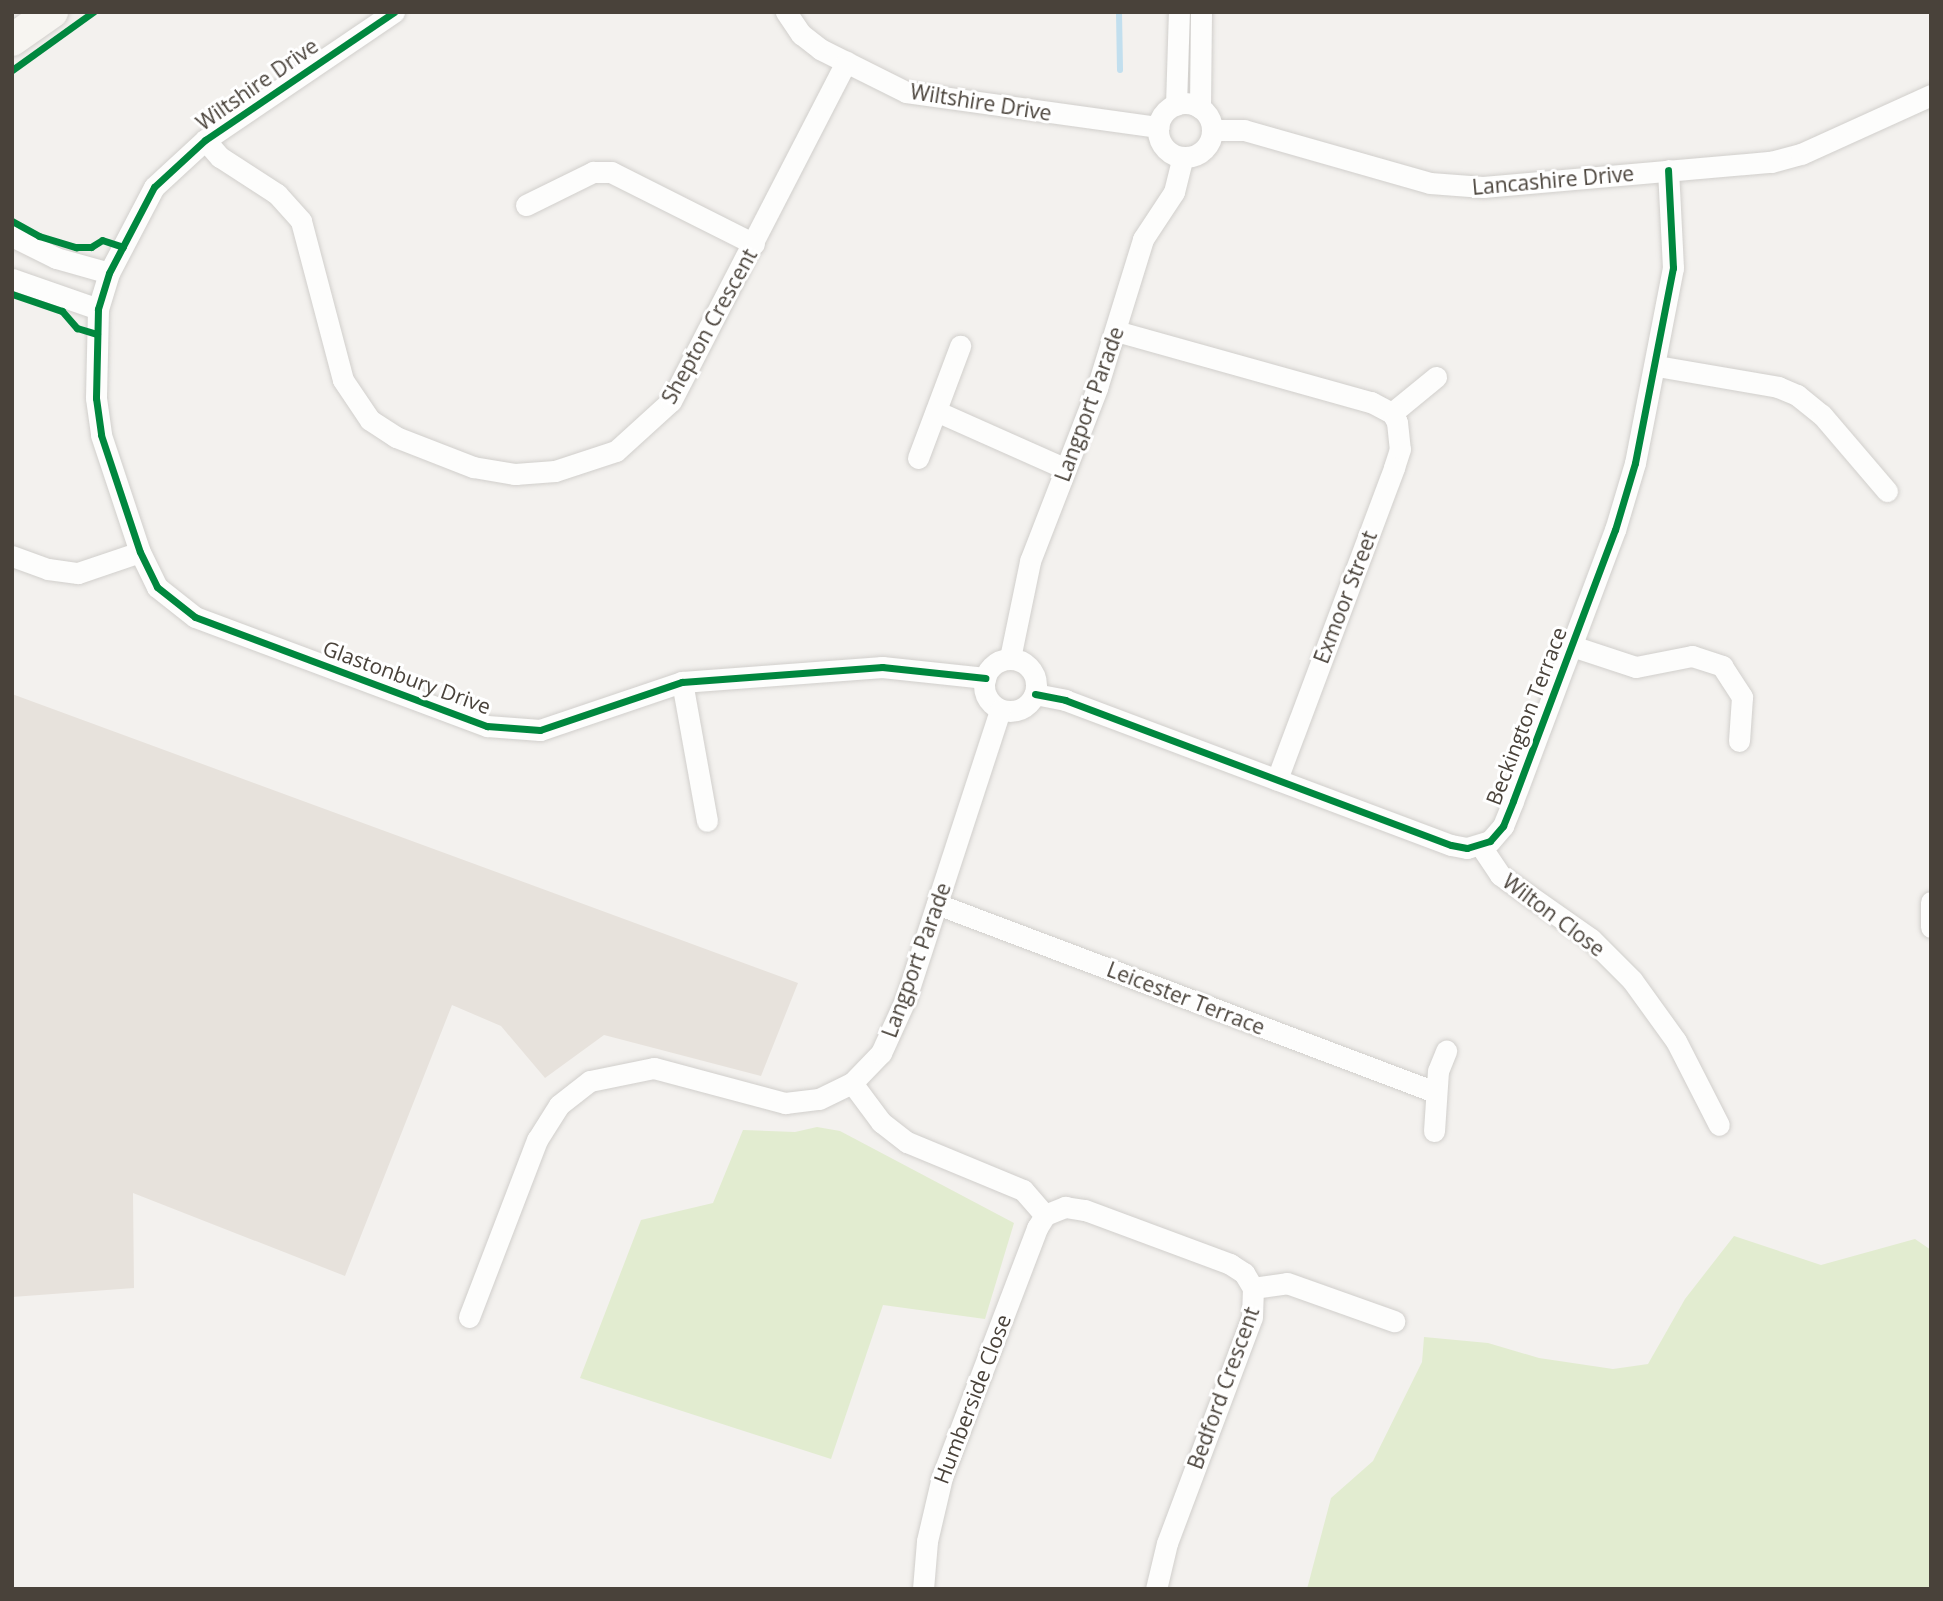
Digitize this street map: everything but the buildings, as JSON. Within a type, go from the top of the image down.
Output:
[{"type":"main road","points":[[12,40],[52,12]]},
{"type":"street","name":"Wiltshire Drive","points":[[98,309],[109,273],[154,187],[205,140],[394,12]]},
{"type":"street","name":"Wiltshire Drive","points":[[786,12],[807,40],[846,62],[925,98],[1159,127]]},
{"type":"street","points":[[1176,105],[1179,12]]},
{"type":"street","points":[[1200,108],[1176,105],[1164,114],[1159,127],[1162,144],[1183,157],[1203,150],[1212,130],[1200,108],[1201,12]]},
{"type":"street","name":"Shepton Crescent","points":[[205,140],[220,157],[277,194],[301,221],[343,380],[359,408],[396,437],[493,471],[535,474],[573,468],[616,451],[644,429],[683,381],[846,62]]},
{"type":"street","name":"Lancashire Drive","points":[[1212,130],[1244,130],[1430,183],[1463,188],[1771,162],[1801,154],[1931,95]]},
{"type":"street","name":"Langport Parade","points":[[1010,658],[1030,561],[1116,331],[1143,239],[1174,192],[1183,157]]},
{"type":"street","name":"Beckington Terrace","points":[[1480,845],[1503,826],[1625,499],[1657,366],[1673,268],[1668,170]]},
{"type":"street","points":[[526,205],[593,172],[611,172],[754,244]]},
{"type":"street","points":[[12,236],[56,258],[109,273]]},
{"type":"street","points":[[12,279],[98,309]]},
{"type":"street","name":"Glastonbury Drive","points":[[98,309],[96,398],[101,435],[140,552],[157,587],[195,617],[487,726],[540,730],[682,682],[882,667],[985,678]]},
{"type":"street","points":[[1116,331],[1371,402],[1392,413],[1436,377]]},
{"type":"street","points":[[918,458],[960,346]]},
{"type":"street","points":[[1657,366],[1778,387],[1797,395],[1822,415],[1888,491]]},
{"type":"street","points":[[936,411],[1066,469]]},
{"type":"street","name":"Exmoor Street","points":[[1277,780],[1394,468],[1399,435],[1392,413]]},
{"type":"street","points":[[12,556],[48,569],[78,573],[140,552]]},
{"type":"street","points":[[1572,646],[1636,667],[1692,656],[1722,666],[1742,697],[1739,741]]},
{"type":"street","points":[[1010,658],[1031,668],[1035,694],[1022,709],[1000,710],[986,696],[985,678],[993,664],[1010,658]]},
{"type":"street","points":[[682,682],[707,821]]},
{"type":"street","points":[[1035,694],[1065,700],[1451,845],[1480,845]]},
{"type":"street","name":"Langport Parade","points":[[469,1317],[537,1140],[559,1105],[590,1081],[654,1068],[785,1103],[819,1099],[852,1083],[881,1053],[896,1027],[1000,710]]},
{"type":"street","name":"Wilton Close","points":[[1480,845],[1500,875],[1591,939],[1632,981],[1676,1041],[1719,1125]]},
{"type":"street","points":[[1931,902],[1931,927]]},
{"type":"street","name":"Leicester Terrace","points":[[937,904],[1435,1092]]},
{"type":"street","points":[[1434,1131],[1435,1092],[1446,1051]]},
{"type":"street","points":[[852,1083],[881,1122],[907,1142],[1023,1190],[1045,1215]]},
{"type":"street","name":"Bedford Crescent","points":[[1045,1215],[1065,1207],[1085,1210],[1230,1264],[1244,1273],[1253,1288],[1252,1318],[1167,1543],[1156,1589]]},
{"type":"street","name":"Humberside Close","points":[[923,1589],[927,1541],[942,1477],[1045,1215]]},
{"type":"street","points":[[1253,1288],[1287,1283],[1394,1321]]},
{"type":"shaded area","points":[[12,694],[798,983],[761,1076],[604,1035],[545,1078],[501,1026],[452,1005],[345,1276],[133,1193],[134,1288],[12,1297]]},
{"type":"green space","points":[[817,1127],[840,1131],[1014,1223],[985,1319],[883,1305],[831,1459],[580,1378],[641,1220],[713,1203],[743,1130],[795,1132]]},
{"type":"green space","points":[[1734,1236],[1821,1265],[1915,1239],[1931,1250],[1931,1589],[1307,1589],[1331,1498],[1373,1461],[1422,1362],[1424,1337],[1488,1343],[1539,1358],[1613,1369],[1648,1364],[1685,1299]]},
{"type":"waterway","points":[[1119,12],[1120,70]]},
{"type":"cycle path","points":[[12,70],[93,12]]},
{"type":"cycle path","points":[[394,12],[205,140],[154,187],[109,273],[98,309],[96,398],[101,435],[140,552],[157,587],[195,617],[487,726],[540,730],[682,682],[882,667],[985,678]]},
{"type":"cycle path","points":[[1035,694],[1065,700],[1451,845],[1467,848],[1490,841],[1503,826],[1513,801],[1615,530],[1635,463],[1673,268],[1668,170]]},
{"type":"cycle path","points":[[12,221],[39,236],[76,247],[91,247],[102,240],[123,247]]},
{"type":"cycle path","points":[[12,294],[62,311],[77,328],[97,334]]}]
